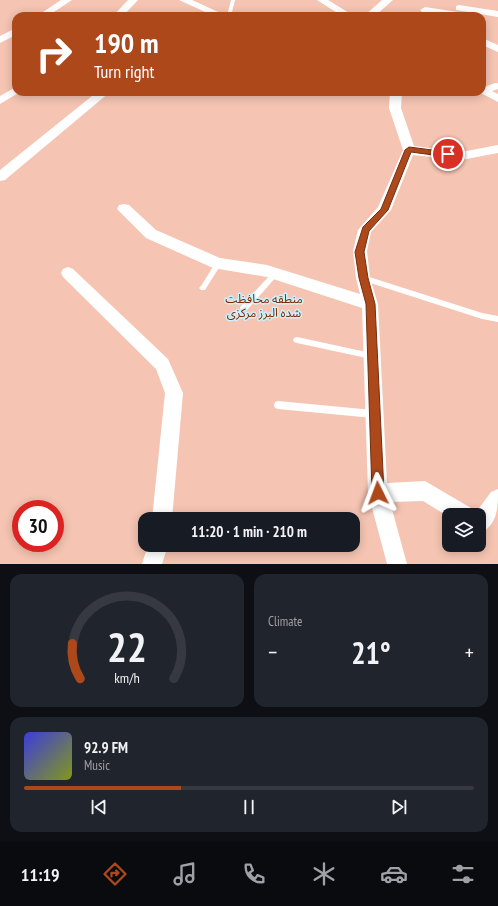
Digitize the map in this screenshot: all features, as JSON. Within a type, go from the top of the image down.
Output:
[{"type":"street","points":[[48,12],[67,0]]},
{"type":"street","points":[[122,12],[133,0]]},
{"type":"street","points":[[187,0],[209,12]]},
{"type":"street","points":[[322,0],[342,12]]},
{"type":"street","points":[[374,12],[388,0]]},
{"type":"street","points":[[425,10],[458,10],[478,12]]},
{"type":"street","points":[[486,13],[498,14]]},
{"type":"street","points":[[0,40],[12,33]]},
{"type":"street","points":[[486,43],[498,49]]},
{"type":"street","points":[[486,90],[495,86]]},
{"type":"street","points":[[486,92],[498,99]]},
{"type":"street","points":[[0,101],[12,93]]},
{"type":"street","points":[[0,177],[99,96]]},
{"type":"street","points":[[396,96],[395,108],[409,150],[384,210],[366,230],[360,252],[363,278],[370,304],[378,493],[397,564]]},
{"type":"street","points":[[409,150],[461,156],[498,149]]},
{"type":"street","points":[[124,209],[151,234],[218,264],[275,274],[370,304]]},
{"type":"street","points":[[68,273],[162,364],[174,393],[163,512]]},
{"type":"street","points":[[378,493],[425,491],[453,508]]},
{"type":"street","points":[[486,515],[498,499]]},
{"type":"street","points":[[152,564],[156,552]]},
{"type":"lane","points":[[230,12],[233,0]]},
{"type":"lane","points":[[203,288],[218,264]]},
{"type":"lane","points":[[244,308],[275,274]]},
{"type":"lane","points":[[363,278],[482,316],[498,319]]},
{"type":"lane","points":[[297,340],[371,356]]},
{"type":"lane","points":[[278,405],[374,414]]},
{"type":"green space","name":"منطقه محافظت شده البرز مرکزی","points":[[0,0],[498,0],[498,564],[0,564]]},
{"type":"route","points":[[378,493],[370,304],[363,278],[360,252],[366,230],[384,210],[409,150],[448,154]]}]
